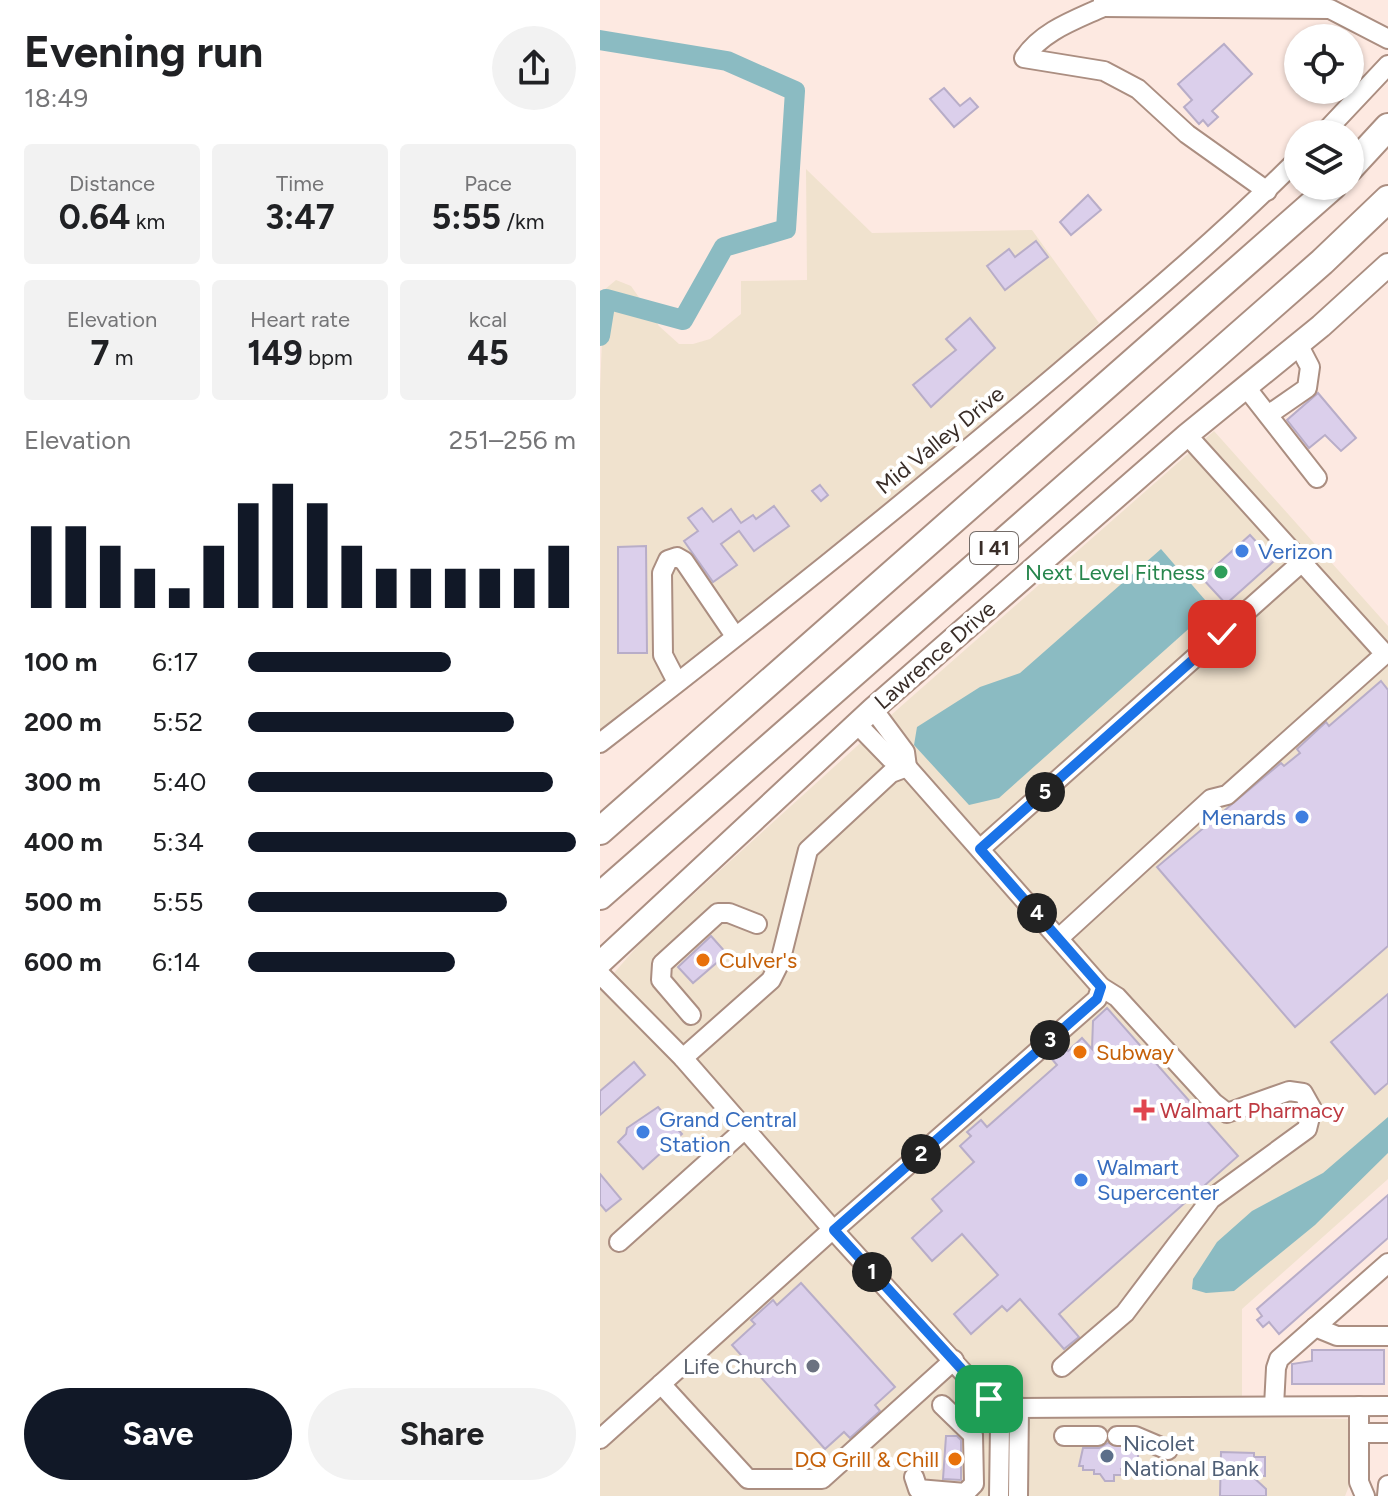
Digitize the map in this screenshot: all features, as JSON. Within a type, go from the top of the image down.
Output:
[{"type":"highway","points":[[1364,153],[1388,127]]},
{"type":"highway","name":"I 41","points":[[600,896],[1322,262],[1388,199]]},
{"type":"highway","name":"I 41","points":[[600,831],[1317,200]]},
{"type":"main road","name":"Lawrence Drive","points":[[600,963],[865,717],[1187,435],[1388,265]]},
{"type":"street","points":[[1267,191],[1187,134],[1138,89],[1104,71],[1024,58],[1032,46],[1103,4],[1344,8],[1388,39]]},
{"type":"street","points":[[1336,120],[1388,65]]},
{"type":"street","name":"Mid Valley Drive","points":[[600,743],[933,479],[1284,173]]},
{"type":"street","points":[[1268,415],[1307,388],[1310,367],[1298,344]]},
{"type":"street","points":[[1245,386],[1317,478]]},
{"type":"street","points":[[1059,938],[1211,799],[1227,795],[1385,654],[1187,435]]},
{"type":"street","points":[[677,682],[663,655],[662,573],[668,560],[677,557],[684,561],[735,636]]},
{"type":"street","points":[[980,849],[1302,562]]},
{"type":"street","points":[[865,717],[905,752],[907,767],[1101,987],[1117,997],[1214,1103],[1227,1113],[1289,1091],[1303,1093],[1312,1109],[1307,1129],[1211,1199],[1125,1313],[1062,1367]]},
{"type":"street","points":[[683,1058],[771,980],[780,962],[808,850],[891,773],[907,767]]},
{"type":"street","points":[[691,1015],[661,980],[662,964],[718,913],[729,913],[757,924]]},
{"type":"street","points":[[600,974],[683,1058],[833,1230],[995,1408],[1000,1426],[999,1496]]},
{"type":"street","points":[[600,1439],[1097,999],[1101,987]]},
{"type":"street","points":[[619,1242],[745,1129]]},
{"type":"street","points":[[1274,1406],[1276,1364],[1388,1263]]},
{"type":"street","points":[[1315,1327],[1337,1336],[1388,1336]]},
{"type":"street","points":[[661,1384],[748,1479],[822,1479],[954,1360]]},
{"type":"street","points":[[914,1477],[915,1484],[925,1492],[965,1493],[974,1484],[973,1435],[942,1405]]},
{"type":"street","points":[[1359,1406],[1359,1491]]},
{"type":"street","points":[[995,1408],[1388,1406]]},
{"type":"street","points":[[1018,1496],[1019,1407]]},
{"type":"street","points":[[1359,1433],[1388,1433]]},
{"type":"street","points":[[1064,1436],[1135,1436],[1168,1450]]},
{"type":"street","points":[[1387,1496],[1388,1485]]},
{"type":"shaded area","points":[[806,169],[872,233],[1032,230],[1099,323],[1022,393],[600,733],[600,390],[604,290],[616,280],[631,286],[659,326],[679,344],[710,339],[741,314],[741,281],[807,280]]},
{"type":"shaded area","points":[[1214,431],[1388,626],[1388,1179],[1242,1309],[1242,1417],[1348,1419],[1351,1424],[1353,1476],[1345,1496],[600,1496],[600,989],[642,941],[899,708]]},
{"type":"water","points":[[1161,549],[1212,608],[999,798],[969,805],[914,745],[917,727],[980,687],[1020,673]]},
{"type":"water","points":[[1388,1117],[1388,1153],[1315,1225],[1234,1291],[1206,1293],[1192,1289],[1193,1279],[1217,1242],[1252,1211],[1323,1173]]},
{"type":"building","points":[[1224,44],[1252,74],[1212,111],[1218,117],[1208,126],[1203,120],[1199,124],[1184,107],[1192,100],[1178,84]]},
{"type":"building","points":[[944,88],[960,106],[970,98],[978,107],[954,127],[930,99]]},
{"type":"building","points":[[1088,195],[1101,210],[1071,235],[1060,222]]},
{"type":"building","points":[[1036,241],[1048,257],[1005,290],[987,266],[1009,249],[1015,257]]},
{"type":"building","points":[[970,318],[995,348],[931,407],[913,385],[956,350],[946,339]]},
{"type":"building","points":[[1318,393],[1356,438],[1341,451],[1325,435],[1309,448],[1287,420]]},
{"type":"building","points":[[820,485],[828,495],[821,501],[812,491]]},
{"type":"building","points":[[774,506],[789,526],[754,551],[739,531],[721,544],[737,565],[713,582],[684,541],[698,531],[688,518],[702,508],[713,522],[731,509],[741,523],[753,515],[756,519]]},
{"type":"building","points":[[1250,535],[1274,561],[1226,604],[1202,578]]},
{"type":"building","points":[[646,546],[647,653],[618,653],[618,547]]},
{"type":"building","name":"Menards","points":[[1381,681],[1388,690],[1388,946],[1295,1027],[1157,867],[1281,763],[1284,766],[1300,753],[1297,749],[1326,722],[1329,726]]},
{"type":"building","name":"Culver's","points":[[711,936],[727,954],[693,983],[678,967]]},
{"type":"building","points":[[1388,994],[1388,1083],[1375,1094],[1331,1042]]},
{"type":"building","name":"Walmart Supercenter","points":[[1107,1008],[1238,1156],[1059,1314],[1079,1337],[1064,1349],[1020,1299],[1007,1311],[1002,1306],[971,1334],[954,1314],[998,1275],[962,1234],[932,1261],[912,1238],[942,1211],[932,1199],[974,1162],[960,1146],[971,1136],[967,1132],[981,1120],[987,1127],[1057,1065],[1051,1058],[1064,1047],[1068,1051],[1082,1038],[1092,1049],[1093,1021]]},
{"type":"building","points":[[634,1062],[645,1075],[600,1115],[600,1091]]},
{"type":"building","points":[[658,1107],[682,1134],[643,1169],[618,1142],[626,1134],[627,1128]]},
{"type":"building","points":[[600,1174],[621,1199],[606,1211],[600,1204]]},
{"type":"building","points":[[1388,1195],[1388,1238],[1279,1334],[1269,1322],[1263,1327],[1257,1320],[1262,1316],[1257,1309]]},
{"type":"building","name":"Life Church","points":[[801,1283],[895,1387],[875,1405],[880,1411],[850,1438],[844,1432],[825,1449],[732,1345],[755,1324],[751,1320],[773,1300],[777,1305]]},
{"type":"building","points":[[1312,1350],[1384,1350],[1384,1384],[1292,1384],[1292,1364],[1312,1361]]},
{"type":"building","points":[[946,1436],[957,1436],[961,1440],[961,1480],[943,1479]]},
{"type":"building","points":[[1108,1443],[1138,1450],[1138,1469],[1121,1469],[1122,1475],[1114,1475],[1114,1481],[1105,1481],[1100,1474],[1094,1474],[1094,1470],[1083,1470],[1083,1466],[1079,1466],[1083,1448],[1099,1448]]},
{"type":"building","points":[[1221,1452],[1254,1453],[1254,1457],[1265,1457],[1265,1476],[1252,1476],[1266,1489],[1266,1496],[1220,1496]]},
{"type":"waterway","points":[[600,40],[727,61],[795,91],[786,229],[724,247],[683,320],[606,299],[600,336]]},
{"type":"place","name":"Verizon","points":[[1242,551]]},
{"type":"place","name":"Next Level Fitness","points":[[1221,572]]},
{"type":"place","name":"Menards","points":[[1302,817]]},
{"type":"place","name":"Culver's","points":[[703,960]]},
{"type":"place","name":"Subway","points":[[1080,1052]]},
{"type":"place","name":"Walmart Pharmacy","points":[[1144,1110]]},
{"type":"place","name":"Grand Central Station","points":[[643,1132]]},
{"type":"place","name":"Walmart Supercenter","points":[[1081,1180]]},
{"type":"place","name":"Life Church","points":[[813,1366]]},
{"type":"place","name":"Nicolet National Bank","points":[[1107,1456]]},
{"type":"place","name":"DQ Grill & Chill","points":[[955,1459]]},
{"type":"route","points":[[989,1399],[834,1230],[1097,999],[1101,987],[980,849],[1222,634]]}]
